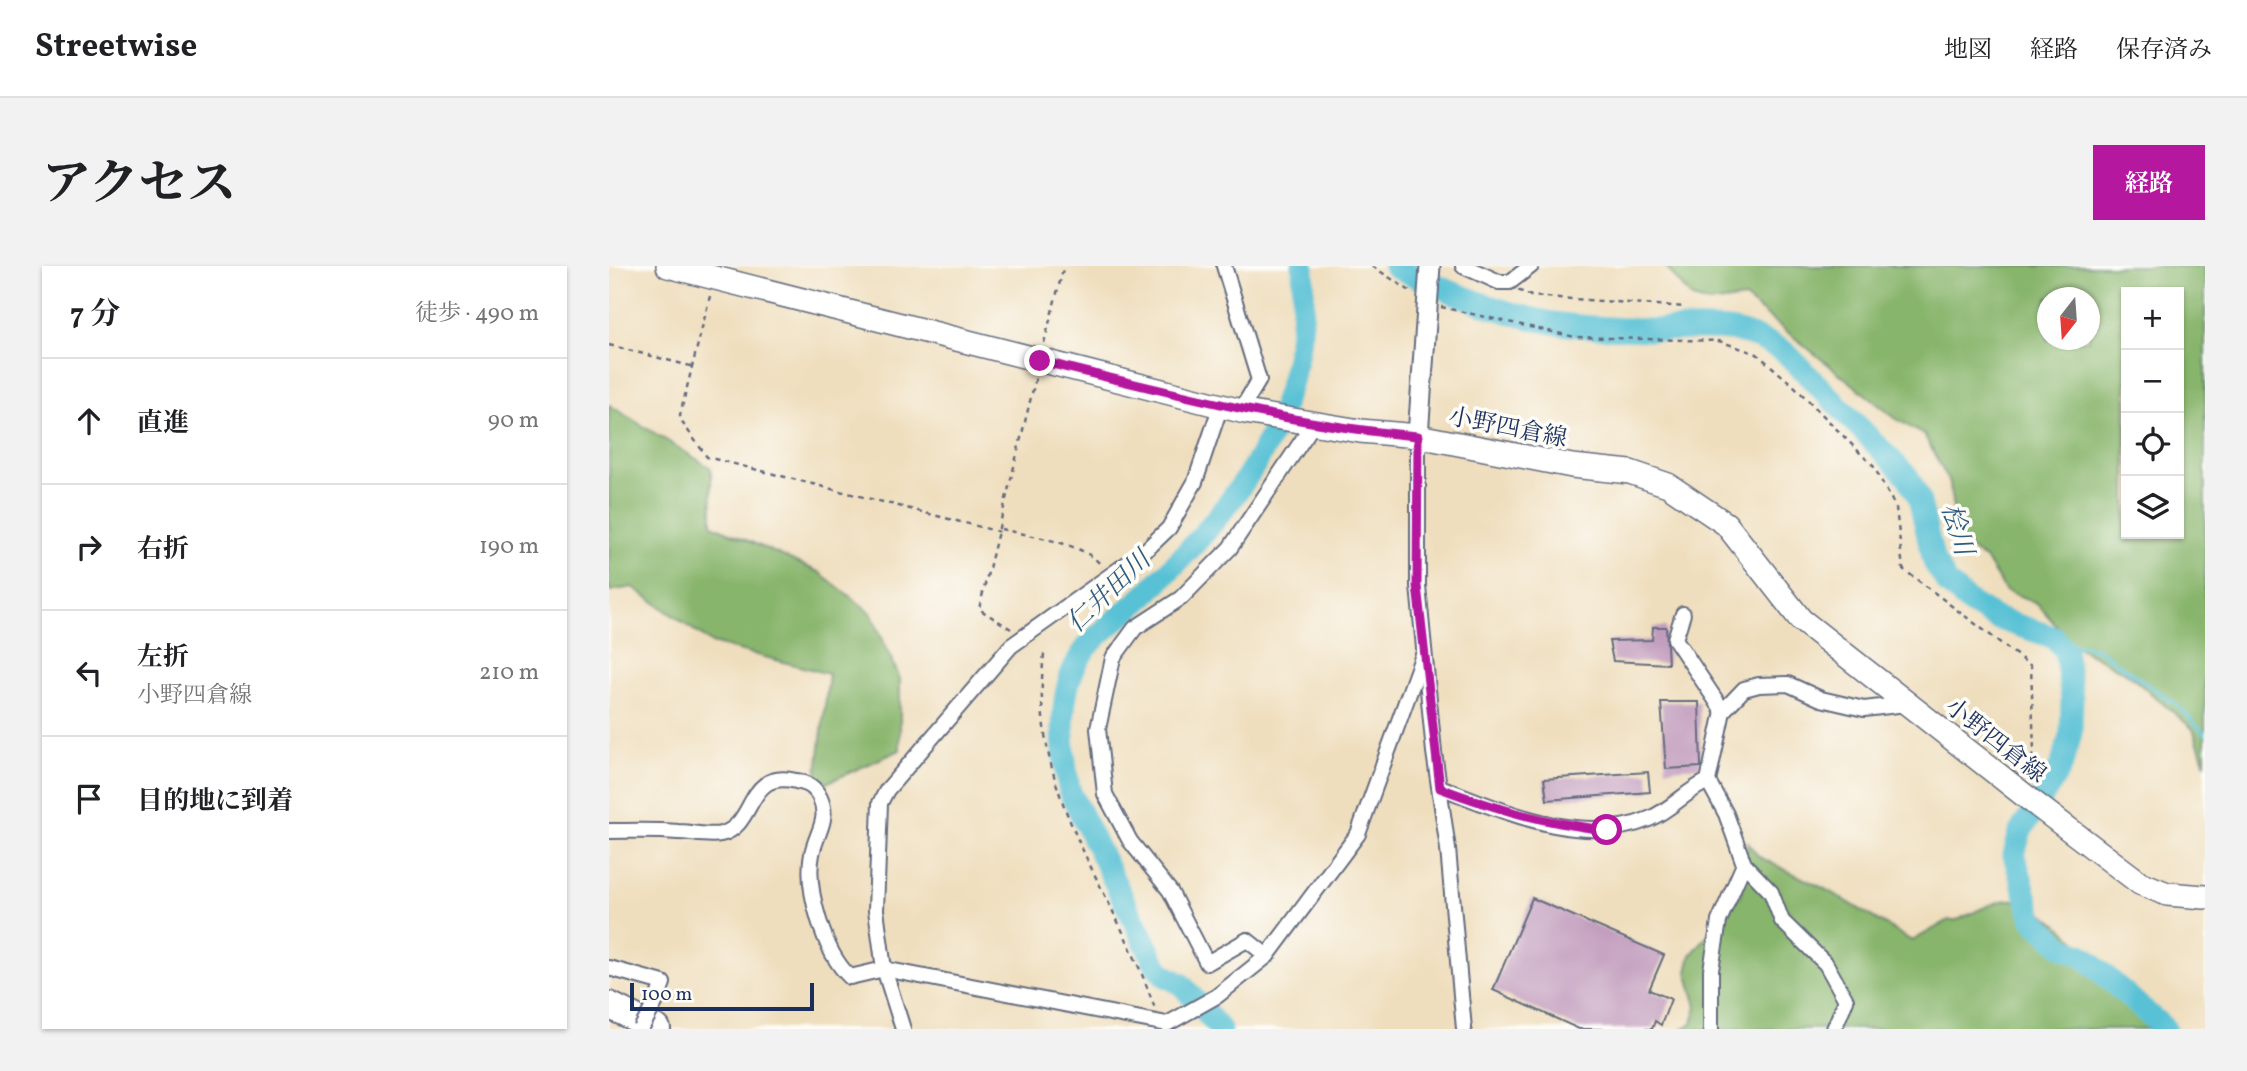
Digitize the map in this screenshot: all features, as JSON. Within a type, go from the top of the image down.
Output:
[{"type":"highway","points":[[609,1005],[657,1029]]},
{"type":"main road","name":"小野四倉線","points":[[668,266],[1236,409],[1314,423],[1418,436],[1572,466],[1630,472],[1668,485],[1725,524],[1801,620],[2025,796],[2140,883],[2167,894],[2205,897]]},
{"type":"street","points":[[903,1029],[884,969],[876,910],[880,803],[887,790],[994,663],[1023,637],[1146,550],[1169,528],[1185,505],[1236,409],[1259,380],[1224,266]]},
{"type":"street","points":[[1430,266],[1418,436],[1417,586],[1448,849],[1464,1029]]},
{"type":"street","points":[[1463,266],[1499,282],[1518,279],[1531,266]]},
{"type":"street","points":[[1267,956],[1247,940],[1207,964],[1170,891],[1129,841],[1105,794],[1098,729],[1113,658],[1135,628],[1181,598],[1230,548],[1314,423]]},
{"type":"street","points":[[1683,614],[1675,639],[1723,711]]},
{"type":"street","points":[[609,831],[719,835],[736,824],[760,788],[769,780],[784,778],[803,782],[815,789],[822,802],[824,822],[812,853],[810,893],[839,966],[850,976],[884,969],[1164,1026],[1217,996],[1267,956],[1358,834],[1424,652]]},
{"type":"street","points":[[1835,1029],[1846,1000],[1839,982],[1826,964],[1782,921],[1771,892],[1744,864],[1726,814],[1708,781],[1723,711],[1744,689],[1759,685],[1789,684],[1821,699],[1864,709],[1906,704]]},
{"type":"street","points":[[1440,788],[1497,809],[1549,823],[1607,830],[1651,819],[1694,787],[1708,781]]},
{"type":"street","points":[[1711,1029],[1711,970],[1719,921],[1744,864]]},
{"type":"street","points":[[609,968],[663,984],[641,1029]]},
{"type":"path","points":[[1023,637],[979,609],[1064,266]]},
{"type":"path","points":[[1372,266],[1428,302],[1493,321],[1575,337],[1720,341],[1757,355],[1812,404],[1874,467],[1896,508],[1903,569],[2031,666],[2034,751],[2025,796]]},
{"type":"path","points":[[714,278],[681,421],[707,457],[1092,555],[1108,576]]},
{"type":"path","points":[[1499,282],[1531,296],[1686,307]]},
{"type":"path","points":[[609,345],[694,367]]},
{"type":"path","points":[[1044,654],[1040,685],[1041,718],[1053,783],[1084,857],[1139,961],[1164,1026]]},
{"type":"green space","points":[[1665,266],[2205,266],[2205,764],[2193,729],[2128,674],[2072,644],[2037,603],[2005,590],[1986,560],[1957,540],[1950,484],[1925,436],[1895,418],[1745,298],[1709,303],[1692,298]]},
{"type":"green space","points":[[609,405],[711,468],[712,525],[819,572],[871,613],[900,679],[900,750],[815,788],[829,674],[712,643],[633,587],[609,591]]},
{"type":"green space","points":[[1748,843],[1759,857],[1831,892],[1912,941],[1949,920],[1957,920],[1995,903],[2007,900],[2024,903],[2065,931],[2086,951],[2156,1029],[1682,1029],[1692,1023],[1697,1006],[1687,972],[1691,955],[1741,895]]},
{"type":"building","points":[[1653,627],[1666,627],[1668,664],[1613,661],[1609,641],[1652,640]]},
{"type":"building","points":[[1661,702],[1699,702],[1701,767],[1666,769]]},
{"type":"building","points":[[1648,772],[1650,792],[1547,800],[1544,779]]},
{"type":"building","points":[[1532,898],[1664,955],[1649,990],[1671,999],[1661,1025],[1655,1021],[1652,1029],[1579,1029],[1493,990]]},
{"type":"waterway","name":"仁井田川","points":[[1220,1029],[1181,984],[1164,975],[1156,965],[1070,792],[1065,762],[1064,711],[1075,666],[1090,644],[1140,600],[1215,520],[1243,484],[1265,446],[1283,407],[1296,364],[1302,317],[1303,266]]},
{"type":"waterway","name":"桧川","points":[[1395,266],[1476,301],[1541,320],[1617,329],[1720,329],[1750,335],[1785,352],[1908,477],[1919,498],[1934,562],[1948,584],[1970,603],[1996,618],[2053,637],[2065,650],[2072,698],[2071,733],[2061,767],[2020,832],[2014,855],[2033,919],[2062,947],[2083,956],[2165,1029]]},
{"type":"waterway","points":[[2065,650],[2084,645],[2100,651],[2177,705],[2205,734]]},
{"type":"route","points":[[1040,361],[1245,412],[1360,431],[1418,436],[1417,586],[1440,788],[1497,809],[1549,823],[1607,830]]}]
